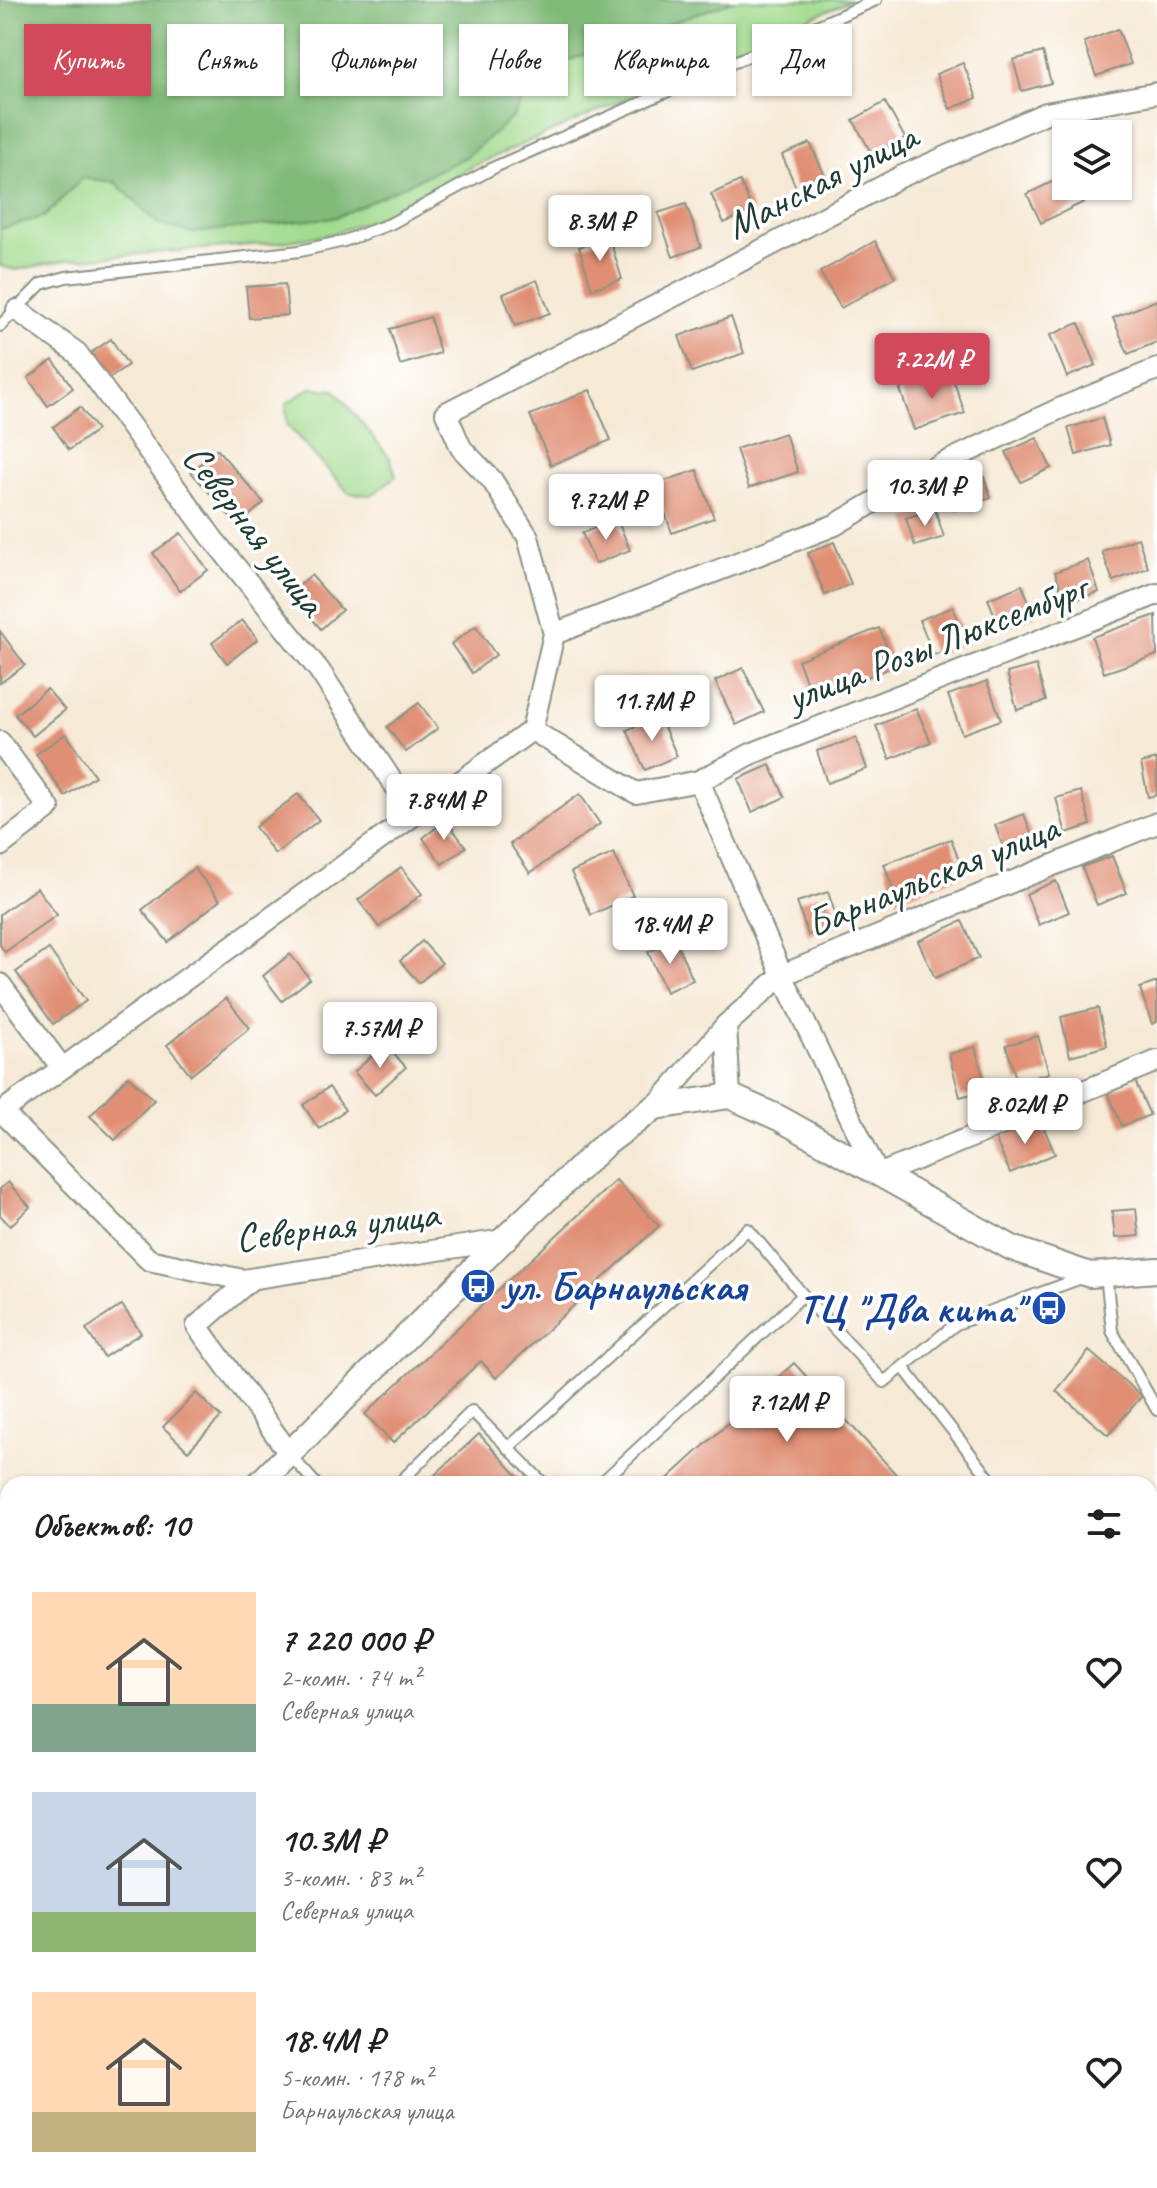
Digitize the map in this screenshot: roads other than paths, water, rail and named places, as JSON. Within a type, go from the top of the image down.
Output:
[{"type":"street","name":"Манская улица","points":[[554,634],[528,537],[492,480],[461,448],[446,413],[900,177],[1046,113],[1157,93]]},
{"type":"street","name":"Северная улица","points":[[17,310],[77,353],[213,539],[319,670],[413,813]]},
{"type":"street","points":[[532,730],[554,634],[835,525],[923,473],[1061,408],[1157,369]]},
{"type":"street","name":"улица Розы Люксембург","points":[[532,730],[636,793],[699,781],[753,753],[1157,594]]},
{"type":"street","name":"Северная улица","points":[[503,1240],[250,1280],[149,1260],[1,1112],[532,730]]},
{"type":"street","points":[[0,742],[49,808],[0,846]]},
{"type":"street","points":[[699,781],[782,975],[878,1175]]},
{"type":"street","name":"Барнаульская улица","points":[[655,1107],[726,1025],[782,975],[1157,823]]},
{"type":"street","points":[[0,984],[62,1068]]},
{"type":"street","points":[[726,1025],[730,1096]]},
{"type":"street","points":[[878,1175],[1157,1061]]},
{"type":"street","points":[[267,1476],[503,1240],[604,1145],[655,1107],[730,1096],[779,1118],[1012,1248],[1098,1275],[1157,1270]]},
{"type":"street","points":[[250,1280],[197,1326],[289,1453]]},
{"type":"lane","points":[[0,326],[41,284],[66,277],[300,251],[378,229],[497,166],[876,0]]},
{"type":"lane","points":[[508,1448],[748,1229],[803,1295],[884,1382],[956,1324],[1098,1275],[1112,1331],[1157,1410]]},
{"type":"lane","points":[[609,1476],[803,1295]]},
{"type":"lane","points":[[903,1367],[988,1476]]},
{"type":"lane","points":[[406,1476],[472,1411],[536,1476]]},
{"type":"lane","points":[[289,1453],[309,1476]]},
{"type":"place","name":"ул. Барнаульская","points":[[478,1286]]},
{"type":"place","name":"ТЦ \"Два кита\"","points":[[1049,1308]]}]
